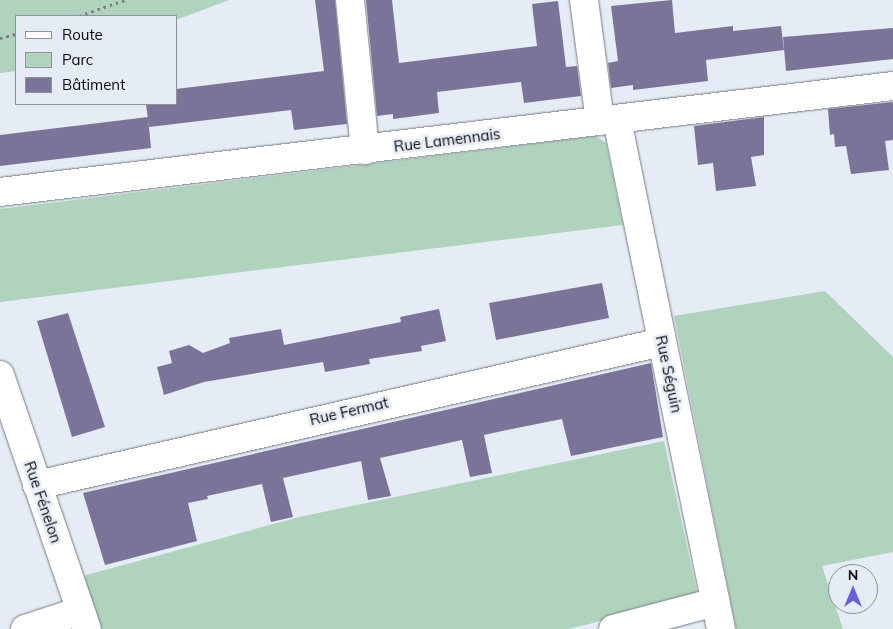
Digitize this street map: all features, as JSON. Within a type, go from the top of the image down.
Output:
[{"type":"street","points":[[350,0],[365,150]]},
{"type":"street","name":"Rue Séguin","points":[[584,0],[609,121],[662,342],[721,629]]},
{"type":"street","name":"Rue Lamennais","points":[[0,192],[893,86]]},
{"type":"street","name":"Rue Fermat","points":[[38,485],[662,342]]},
{"type":"street","name":"Rue Fénelon","points":[[0,375],[84,620]]},
{"type":"street","points":[[613,629],[715,602]]},
{"type":"street","points":[[25,629],[84,620]]},
{"type":"path","points":[[82,15],[125,0]]},
{"type":"path","points":[[0,38],[15,34]]},
{"type":"green space","points":[[0,0],[229,0],[178,19],[178,15],[15,15],[15,71],[0,73]]},
{"type":"green space","points":[[596,136],[606,143],[623,225],[0,302],[0,209]]},
{"type":"green space","points":[[825,291],[893,357],[893,552],[822,566],[828,584],[828,614],[838,614],[843,629],[736,629],[674,316]]},
{"type":"green space","points":[[664,441],[697,592],[692,598],[569,629],[101,629],[83,576],[299,517]]},
{"type":"building","points":[[315,0],[335,0],[347,124],[294,130],[291,110],[149,127],[146,105],[178,105],[178,89],[324,71]]},
{"type":"building","points":[[366,0],[392,0],[399,63],[537,46],[532,4],[558,1],[566,67],[577,66],[581,96],[524,103],[521,82],[437,92],[439,113],[393,119],[393,114],[377,116]]},
{"type":"building","points":[[672,0],[675,33],[733,26],[733,31],[781,26],[784,50],[706,60],[708,81],[633,90],[633,85],[611,88],[608,63],[618,61],[611,6]]},
{"type":"building","points":[[893,28],[893,59],[786,71],[783,37]]},
{"type":"building","points":[[893,102],[893,140],[885,141],[889,170],[851,174],[846,146],[835,147],[834,134],[830,135],[828,109]]},
{"type":"building","points":[[148,117],[151,148],[0,166],[0,135]]},
{"type":"building","points":[[764,117],[764,155],[751,157],[756,186],[716,191],[713,163],[698,165],[694,126]]},
{"type":"building","points":[[602,283],[609,318],[496,340],[489,303]]},
{"type":"building","points":[[439,309],[446,341],[421,346],[422,351],[369,359],[370,364],[325,372],[323,362],[204,382],[164,395],[157,367],[172,363],[169,351],[189,345],[203,353],[230,343],[229,338],[281,329],[284,345],[401,322],[400,317]]},
{"type":"building","points":[[68,313],[105,427],[72,437],[37,321]]},
{"type":"building","points":[[651,363],[663,437],[571,456],[562,419],[507,430],[484,435],[492,473],[470,477],[462,440],[380,458],[391,496],[368,500],[361,461],[283,478],[293,517],[271,522],[262,484],[207,496],[208,499],[188,503],[197,541],[105,565],[83,493]]}]
